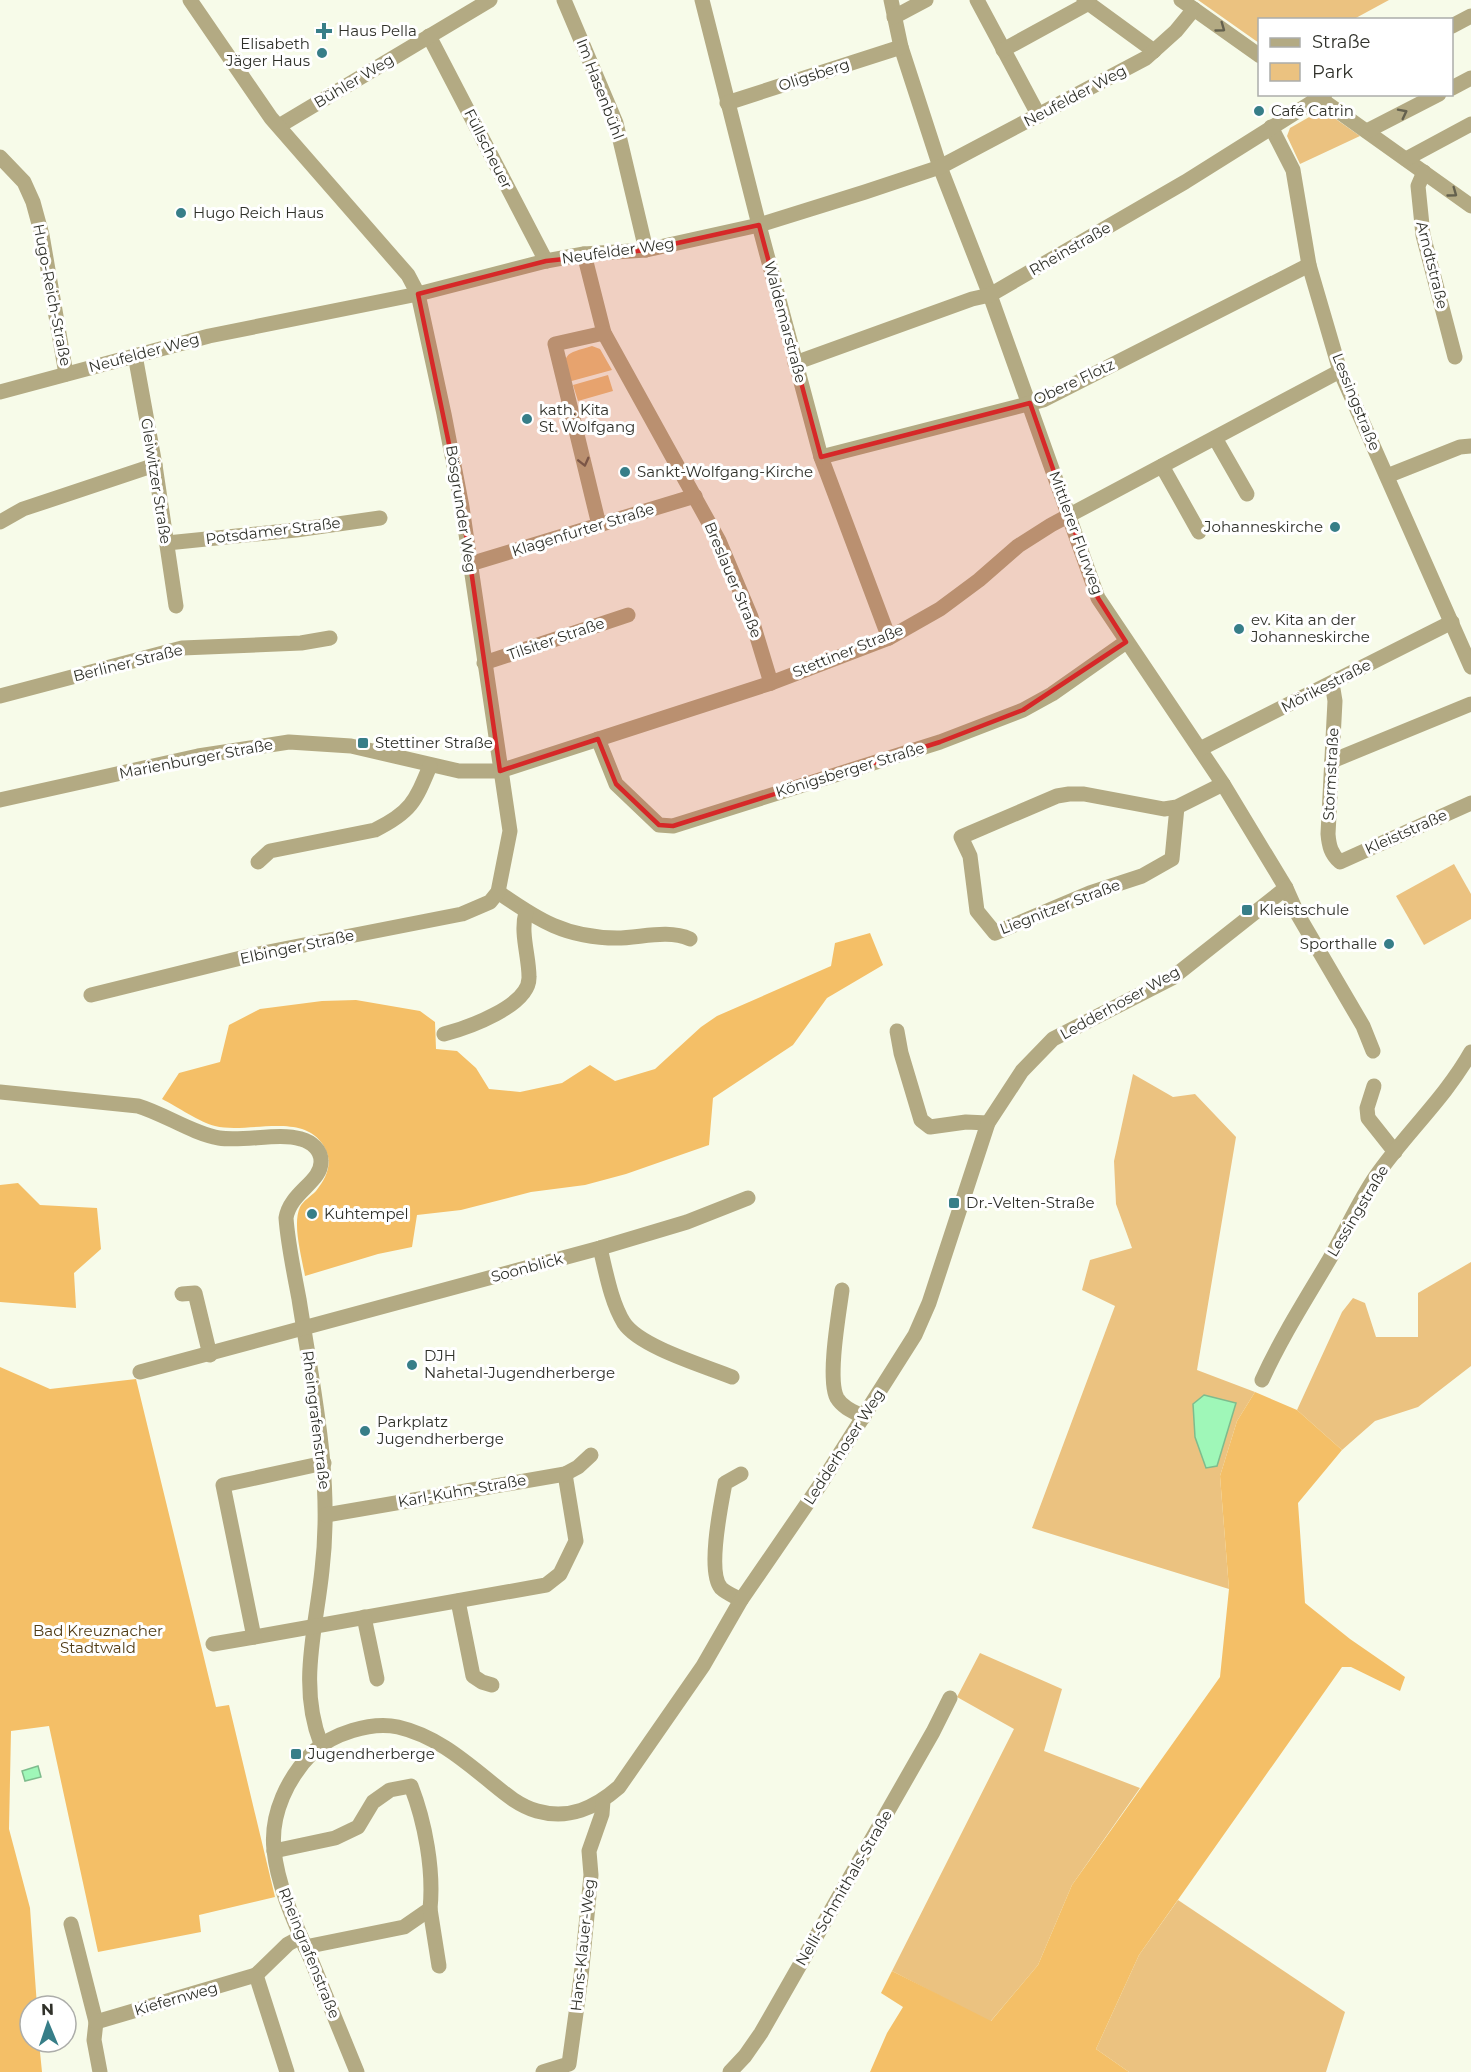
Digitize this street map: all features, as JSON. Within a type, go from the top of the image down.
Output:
[{"type":"street","name":"Bösgrunder Weg","points":[[190,0],[271,118],[408,275],[418,294],[444,414],[470,564],[510,831],[498,892]]},
{"type":"street","name":"Bühler Weg","points":[[279,126],[490,0]]},
{"type":"street","name":"Im Hasenbühl","points":[[564,0],[616,123],[646,250]]},
{"type":"street","name":"Waldemarstraße","points":[[702,0],[821,457],[889,638]]},
{"type":"street","name":"Mittlerer Flurweg","points":[[891,0],[900,47],[940,167],[1030,403],[1098,598],[1223,784],[1286,888],[1298,915],[1363,1026],[1373,1051]]},
{"type":"street","points":[[894,17],[926,0]]},
{"type":"street","points":[[977,0],[1039,116]]},
{"type":"street","points":[[1003,50],[1086,2],[1154,51]]},
{"type":"street","name":"Neufelder Weg","points":[[0,392],[209,336],[418,294],[546,261],[584,254],[646,250],[759,225],[940,167],[1146,58],[1176,31],[1188,5]]},
{"type":"street","points":[[1188,5],[1258,55]]},
{"type":"street","points":[[1453,25],[1471,16]]},
{"type":"street","name":"Füllscheuer","points":[[429,36],[546,261]]},
{"type":"street","name":"Oligsberg","points":[[728,103],[900,47]]},
{"type":"street","points":[[1453,87],[1471,78]]},
{"type":"street","points":[[1320,96],[1471,206]]},
{"type":"street","name":"Rheinstraße","points":[[795,363],[990,294],[1202,171],[1320,96]]},
{"type":"street","points":[[1367,131],[1435,96]]},
{"type":"street","points":[[1406,159],[1471,124]]},
{"type":"street","name":"Lessingstraße","points":[[1271,127],[1293,170],[1310,265],[1340,371],[1471,667]]},
{"type":"street","name":"Hugo-Reich-Straße","points":[[0,157],[24,182],[33,202],[42,235],[66,374]]},
{"type":"street","name":"Arndtstraße","points":[[1424,172],[1418,186],[1423,235],[1455,357]]},
{"type":"street","name":"Breslauer Straße","points":[[584,254],[604,333],[720,541],[747,606],[771,682]]},
{"type":"street","name":"Obere Flotz","points":[[821,457],[1043,400],[1310,265]]},
{"type":"street","points":[[599,525],[555,344],[604,333]]},
{"type":"street","name":"Gleiwitzer Straße","points":[[135,355],[155,465],[176,606]]},
{"type":"street","name":"Stettiner Straße","points":[[500,771],[771,682],[889,638],[940,609],[979,580],[1018,546],[1068,516],[1340,371]]},
{"type":"street","points":[[1215,438],[1247,494]]},
{"type":"street","points":[[1387,476],[1460,447],[1471,446]]},
{"type":"street","points":[[0,522],[23,509],[155,465]]},
{"type":"street","points":[[1162,466],[1199,532]]},
{"type":"street","name":"Klagenfurter Straße","points":[[470,564],[695,496]]},
{"type":"street","name":"Potsdamer Straße","points":[[167,543],[296,530],[380,518]]},
{"type":"street","name":"Tilsiter Straße","points":[[484,663],[628,615]]},
{"type":"street","name":"Mörikestraße","points":[[1200,749],[1452,622]]},
{"type":"street","name":"Berliner Straße","points":[[0,696],[182,648],[301,643],[330,638]]},
{"type":"street","name":"Königsberger Straße","points":[[598,739],[616,784],[659,825],[673,825],[940,742],[1023,710],[1052,694],[1126,642]]},
{"type":"street","name":"Stormstraße","points":[[1332,684],[1335,701],[1328,834],[1330,850],[1340,862]]},
{"type":"street","points":[[1332,762],[1471,704]]},
{"type":"street","name":"Marienburger Straße","points":[[0,801],[198,756],[290,742],[351,746],[459,771],[500,771]]},
{"type":"street","points":[[258,862],[270,851],[375,830],[387,824],[402,815],[416,800],[430,766]]},
{"type":"street","points":[[1177,807],[1223,784]]},
{"type":"street","name":"Liegnitzer Straße","points":[[1069,794],[1084,794],[1156,808],[1177,807],[1172,859],[1142,876],[1090,893],[995,933],[977,910],[970,856],[961,837],[1057,796],[1069,794]]},
{"type":"street","name":"Kleiststraße","points":[[1340,862],[1471,803]]},
{"type":"street","name":"Ledderhoser Weg","points":[[321,1744],[342,1734],[363,1728],[395,1726],[424,1735],[461,1758],[519,1804],[558,1815],[579,1812],[603,1801],[620,1787],[703,1666],[741,1600],[768,1564],[915,1335],[929,1303],[988,1123],[1022,1071],[1053,1039],[1172,978],[1286,888]]},
{"type":"street","points":[[498,892],[546,924],[578,935],[618,938],[676,935],[690,939]]},
{"type":"street","name":"Elbinger Straße","points":[[91,995],[252,955],[462,914],[490,902],[498,892]]},
{"type":"street","points":[[444,1035],[481,1022],[515,1001],[527,989],[530,980],[524,924],[526,912]]},
{"type":"street","points":[[897,1031],[901,1053],[921,1120],[930,1127],[966,1122],[988,1123]]},
{"type":"street","name":"Lessingstraße","points":[[1262,1380],[1275,1350],[1376,1177],[1427,1115],[1461,1070],[1471,1052]]},
{"type":"street","points":[[1374,1086],[1366,1108],[1368,1118],[1395,1152]]},
{"type":"street","name":"Rheingrafenstraße","points":[[0,1092],[138,1106],[220,1138],[285,1137],[301,1139],[309,1142],[319,1153],[318,1174],[290,1204],[286,1218],[324,1463],[326,1515],[309,1692],[315,1727],[321,1744],[291,1778],[282,1797],[274,1830],[274,1851],[283,1891],[357,2072]]},
{"type":"street","name":"Soonblick","points":[[140,1372],[210,1355],[600,1248],[687,1222],[748,1198]]},
{"type":"street","points":[[600,1248],[619,1314],[628,1329],[668,1352],[732,1377]]},
{"type":"street","points":[[842,1290],[833,1386],[836,1397],[842,1405],[864,1417]]},
{"type":"street","points":[[182,1294],[195,1293],[210,1355]]},
{"type":"street","name":"Karl-Kuhn-Straße","points":[[326,1515],[566,1474],[591,1455]]},
{"type":"street","points":[[255,1637],[223,1485],[324,1463]]},
{"type":"street","points":[[213,1644],[546,1585],[560,1574],[576,1541],[566,1474]]},
{"type":"street","points":[[741,1474],[725,1483],[717,1526],[716,1577],[722,1589],[741,1600]]},
{"type":"street","points":[[458,1601],[473,1676],[492,1685]]},
{"type":"street","points":[[364,1617],[377,1679]]},
{"type":"street","name":"Nelli-Schmithals-Straße","points":[[730,2072],[761,2033],[922,1752],[950,1698]]},
{"type":"street","points":[[274,1851],[334,1838],[358,1827],[373,1803],[390,1790],[411,1786],[419,1805],[432,1884],[430,1909],[439,1966]]},
{"type":"street","name":"Hans-Klauer-Weg","points":[[543,2072],[569,2064],[581,1977],[591,1875],[589,1851],[602,1814],[603,1801]]},
{"type":"street","points":[[303,1942],[404,1927],[430,1909]]},
{"type":"street","points":[[71,1924],[96,2022],[94,2040],[100,2072]]},
{"type":"street","name":"Kiefernweg","points":[[96,2022],[256,1975],[288,1944],[303,1942]]},
{"type":"street","points":[[256,1975],[287,2072]]},
{"type":"highlighted area","points":[[759,225],[821,457],[1030,403],[1098,598],[1126,642],[1023,710],[940,742],[673,826],[659,825],[616,784],[598,739],[500,771],[462,507],[418,294],[546,261],[646,250]]},
{"type":"green space","points":[[1198,0],[1389,0],[1356,18],[1258,18],[1258,42]]},
{"type":"green space","points":[[1318,112],[1324,119],[1330,115],[1360,136],[1300,164],[1287,136],[1290,128]]},
{"type":"green space","points":[[592,346],[600,349],[612,370],[568,382],[565,365],[567,356]]},
{"type":"green space","points":[[608,375],[613,391],[578,401],[573,385]]},
{"type":"green space","points":[[1454,864],[1471,894],[1471,919],[1424,945],[1396,896]]},
{"type":"green space","points":[[870,933],[883,965],[827,998],[793,1045],[713,1098],[709,1145],[626,1174],[585,1185],[531,1192],[461,1210],[417,1215],[412,1247],[378,1254],[305,1276],[297,1222],[301,1205],[316,1191],[327,1173],[328,1155],[321,1142],[311,1133],[300,1128],[215,1126],[162,1099],[179,1073],[220,1062],[229,1025],[260,1009],[322,1001],[356,1000],[420,1011],[435,1022],[436,1049],[457,1051],[476,1068],[489,1089],[520,1092],[562,1083],[590,1065],[615,1081],[655,1069],[701,1027],[717,1016],[831,966],[835,943]]},
{"type":"green space","points":[[1133,1074],[1173,1097],[1195,1094],[1236,1137],[1197,1370],[1255,1392],[1237,1421],[1220,1476],[1229,1589],[1032,1528],[1115,1306],[1082,1290],[1090,1260],[1132,1248],[1116,1204],[1114,1161]]},
{"type":"green space","points":[[18,1183],[40,1205],[97,1208],[101,1249],[74,1273],[76,1308],[0,1302],[0,1185]]},
{"type":"green space","points":[[1471,1262],[1471,1366],[1418,1407],[1375,1421],[1342,1450],[1297,1410],[1342,1312],[1353,1298],[1365,1303],[1376,1337],[1418,1337],[1418,1293]]},
{"type":"green space","name":"Bad Kreuznacher Stadtwald","points":[[0,1367],[50,1389],[136,1379],[216,1707],[229,1705],[275,1897],[199,1915],[201,1932],[98,1952],[49,1726],[11,1731],[9,1829],[30,1908],[36,1994],[18,1994],[18,2054],[40,2054],[42,2072],[0,2072]]},
{"type":"green space","points":[[1255,1392],[1297,1410],[1342,1450],[1298,1503],[1305,1603],[1350,1639],[1405,1677],[1400,1691],[1351,1667],[1342,1667],[1139,1955],[1096,2049],[1129,2072],[870,2072],[887,2033],[903,2007],[881,1993],[892,1971],[991,2021],[1038,1965],[1072,1885],[1220,1677],[1229,1589],[1220,1476],[1237,1421]]},
{"type":"green space","points":[[980,1653],[1062,1689],[1044,1751],[1140,1788],[1072,1885],[1038,1965],[990,2022],[892,1971],[1014,1729],[957,1697]]},
{"type":"green space","points":[[1178,1900],[1345,2012],[1326,2072],[1129,2072],[1096,2049],[1139,1955]]},
{"type":"shaded area","points":[[1204,1395],[1236,1403],[1217,1466],[1206,1468],[1195,1437],[1193,1404]]},
{"type":"shaded area","points":[[38,1766],[41,1777],[25,1781],[22,1771]]},
{"type":"place","name":"Haus Pella","points":[[324,31]]},
{"type":"place","name":"Elisabeth Jäger Haus","points":[[322,53]]},
{"type":"place","name":"Café Catrin","points":[[1259,111]]},
{"type":"place","name":"Hugo Reich Haus","points":[[181,213]]},
{"type":"place","name":"kath. Kita St. Wolfgang","points":[[527,419]]},
{"type":"place","name":"Sankt-Wolfgang-Kirche","points":[[625,472]]},
{"type":"place","name":"Johanneskirche","points":[[1335,527]]},
{"type":"place","name":"ev. Kita an der Johanneskirche","points":[[1239,629]]},
{"type":"place","name":"Stettiner Straße","points":[[363,743]]},
{"type":"place","name":"Kleistschule","points":[[1247,910]]},
{"type":"place","name":"Sporthalle","points":[[1389,944]]},
{"type":"place","name":"Dr.-Velten-Straße","points":[[954,1203]]},
{"type":"place","name":"Kuhtempel","points":[[312,1214]]},
{"type":"place","name":"DJH Nahetal-Jugendherberge","points":[[412,1365]]},
{"type":"place","name":"Parkplatz Jugendherberge","points":[[365,1431]]},
{"type":"place","name":"Jugendherberge","points":[[296,1754]]}]
